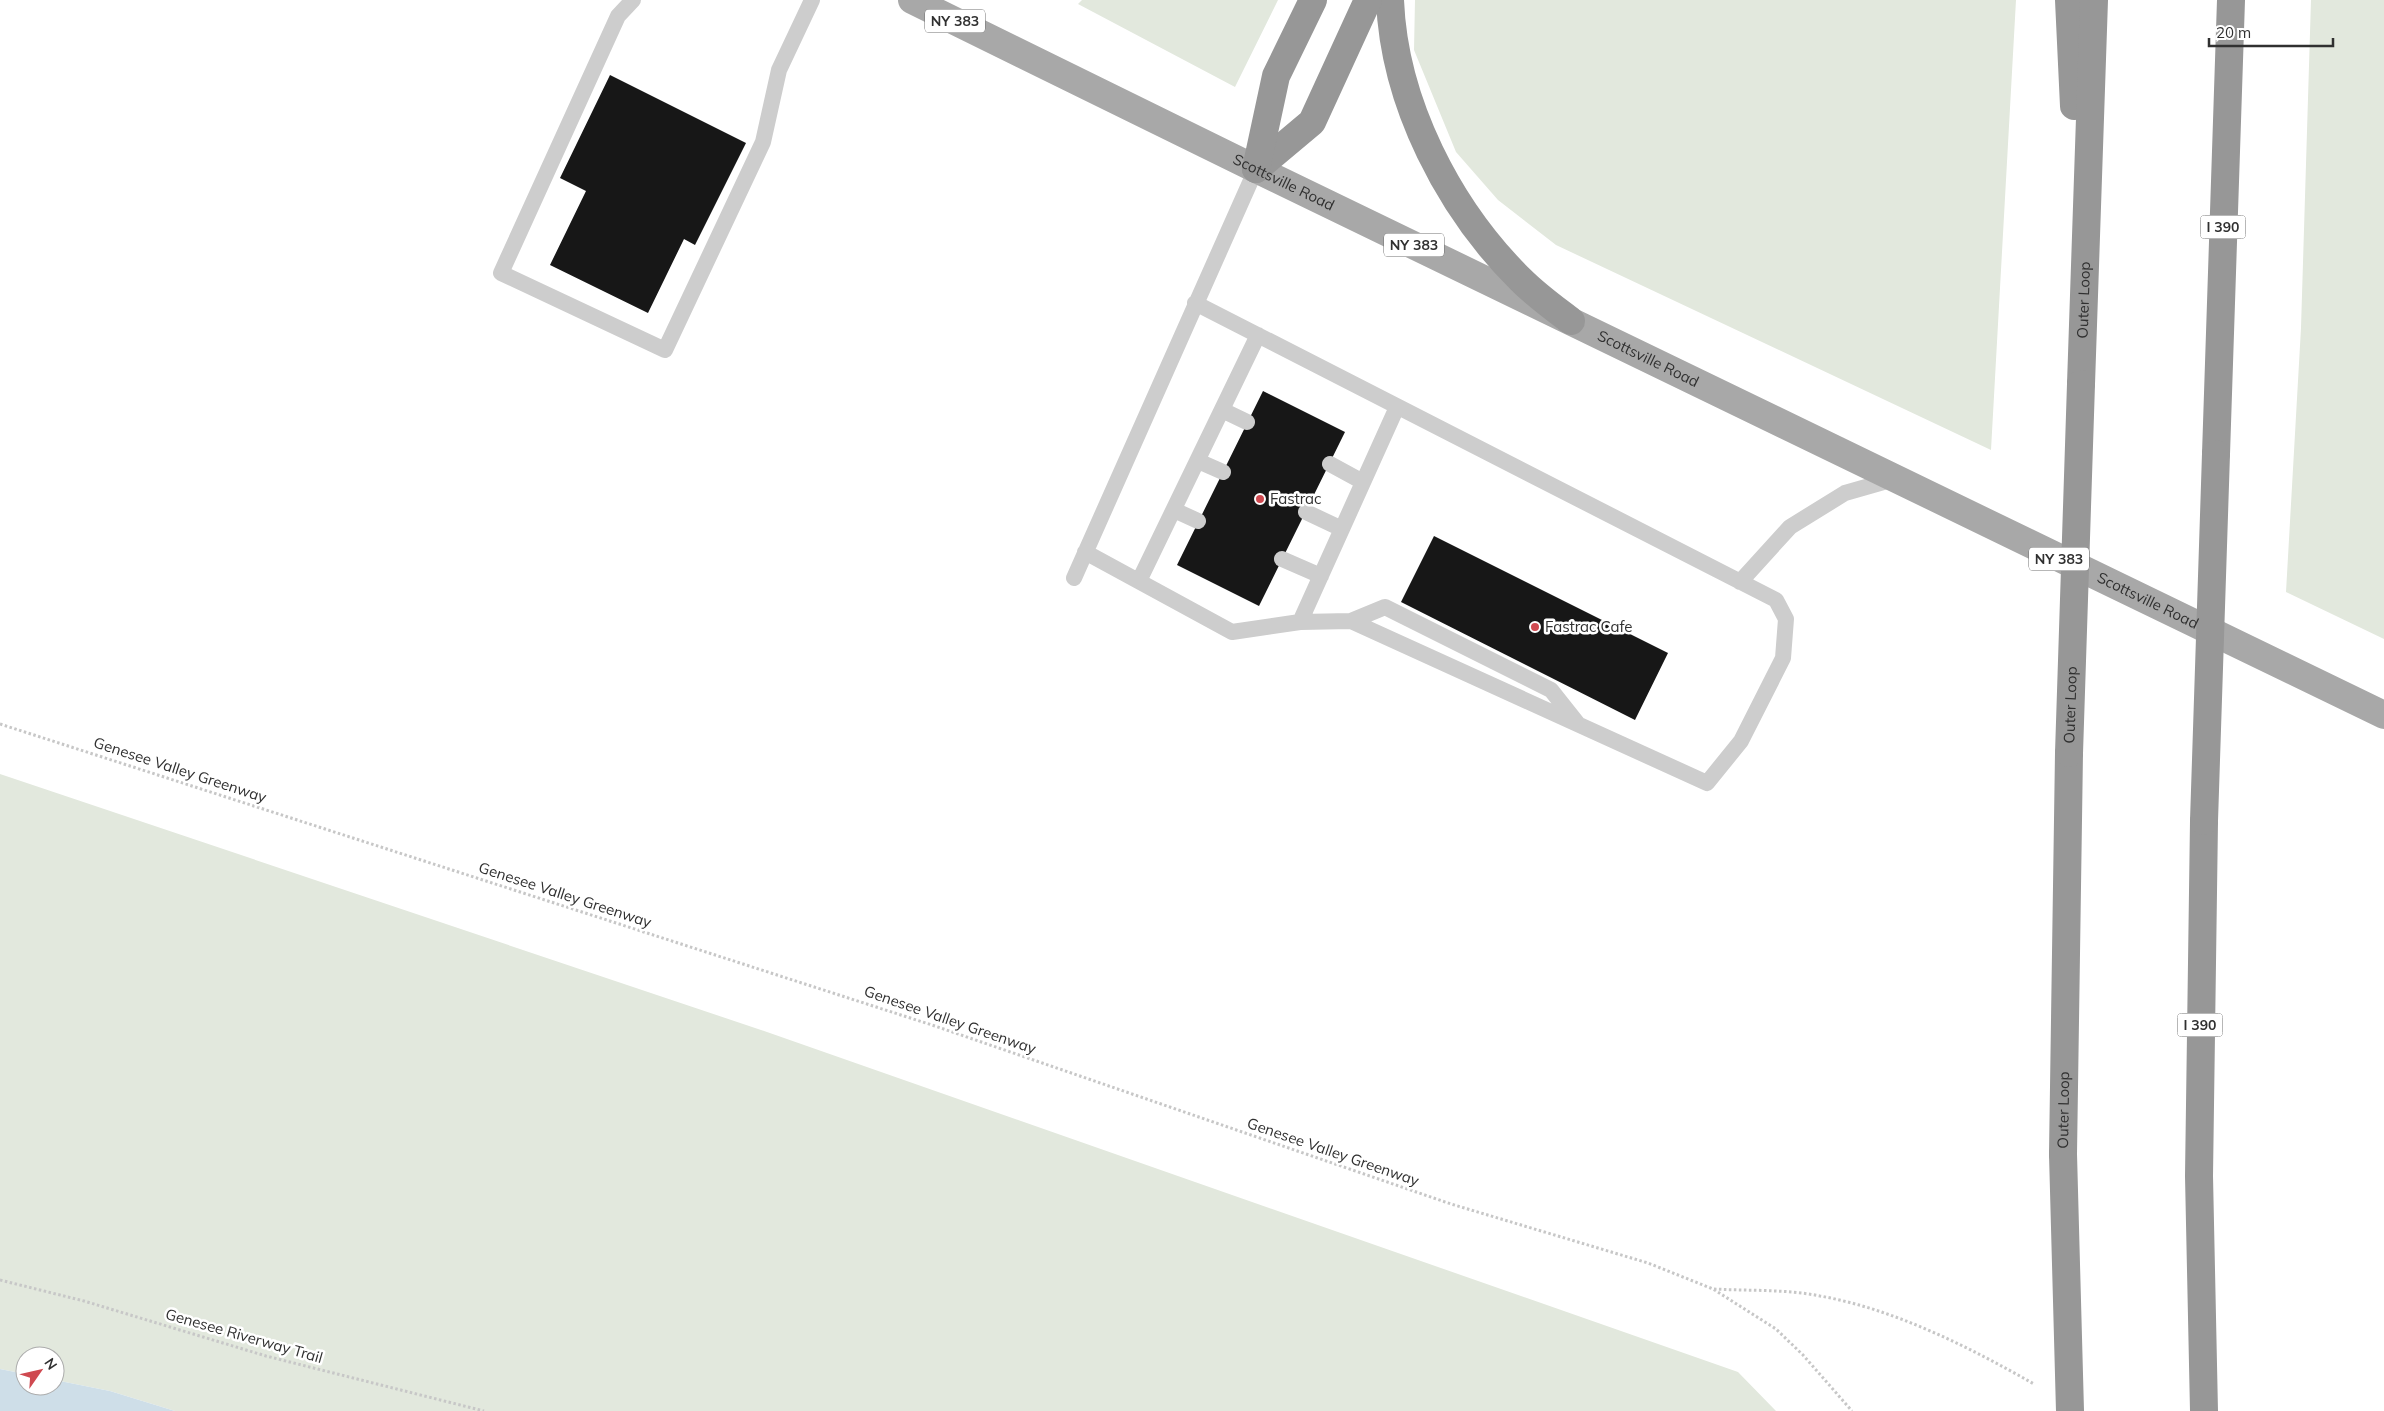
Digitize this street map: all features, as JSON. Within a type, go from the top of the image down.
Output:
[{"type":"highway","points":[[1256,169],[1276,76],[1313,0]]},
{"type":"highway","points":[[1256,169],[1312,122],[1368,0]]},
{"type":"highway","points":[[1390,0],[1395,47],[1406,89],[1422,130],[1453,192],[1482,235],[1501,258],[1545,302],[1571,321]]},
{"type":"highway","points":[[2069,0],[2074,100],[2081,384]]},
{"type":"highway","name":"Outer Loop","points":[[2070,1411],[2063,1154],[2069,753],[2094,0]]},
{"type":"highway","name":"I 390","points":[[2204,1411],[2199,1229],[2204,822],[2231,0]]},
{"type":"main road","name":"Scottsville Road","points":[[912,0],[1894,479],[2384,715]]},
{"type":"lane","points":[[633,0],[618,16],[501,273],[665,350],[763,142],[780,70],[812,0]]},
{"type":"lane","points":[[1074,578],[1256,169]]},
{"type":"lane","points":[[1195,303],[1776,600],[1786,618],[1784,658],[1741,741],[1706,783],[1351,621]]},
{"type":"lane","points":[[1139,581],[1258,336]]},
{"type":"lane","points":[[1300,622],[1397,407]]},
{"type":"lane","points":[[1222,410],[1247,422]]},
{"type":"lane","points":[[1198,461],[1223,472]]},
{"type":"lane","points":[[1330,464],[1363,482]]},
{"type":"lane","points":[[1740,582],[1786,530],[1845,493],[1894,479]]},
{"type":"lane","points":[[1174,510],[1198,521]]},
{"type":"lane","points":[[1306,512],[1342,530]]},
{"type":"lane","points":[[1085,552],[1232,632],[1300,622],[1351,621],[1385,607],[1551,690],[1580,727]]},
{"type":"lane","points":[[1282,559],[1321,576]]},
{"type":"path","name":"Genesee Valley Greenway","points":[[0,724],[935,1026],[1450,1204],[1648,1263],[1713,1289],[1776,1329],[1803,1355],[1852,1411]]},
{"type":"path","name":"Genesee Riverway Trail","points":[[0,1280],[84,1301],[266,1356],[484,1411]]},
{"type":"path","points":[[1713,1289],[1820,1296],[1870,1308],[1977,1352],[2042,1388]]},
{"type":"shaded area","points":[[1082,0],[1278,0],[1235,87],[1078,4]]},
{"type":"shaded area","points":[[1415,0],[2016,0],[1991,450],[1556,245],[1498,200],[1456,152],[1414,50]]},
{"type":"shaded area","points":[[2311,0],[2384,0],[2384,639],[2286,592],[2301,328]]},
{"type":"shaded area","points":[[0,774],[761,1030],[1738,1372],[1776,1411],[175,1411],[110,1391],[65,1382],[65,1346],[15,1346],[15,1372],[0,1369]]},
{"type":"shaded area","points":[[0,1369],[15,1372],[15,1396],[65,1396],[65,1382],[110,1391],[175,1411],[0,1411]]},
{"type":"building","points":[[610,75],[746,143],[695,245],[684,239],[648,313],[550,265],[586,191],[560,178]]},
{"type":"building","points":[[1263,391],[1345,432],[1259,606],[1177,565]]},
{"type":"building","name":"Fastrac Cafe","points":[[1434,536],[1668,653],[1635,720],[1401,602]]},
{"type":"place","name":"Fastrac","points":[[1260,499]]},
{"type":"place","name":"Fastrac Cafe","points":[[1535,627]]}]
